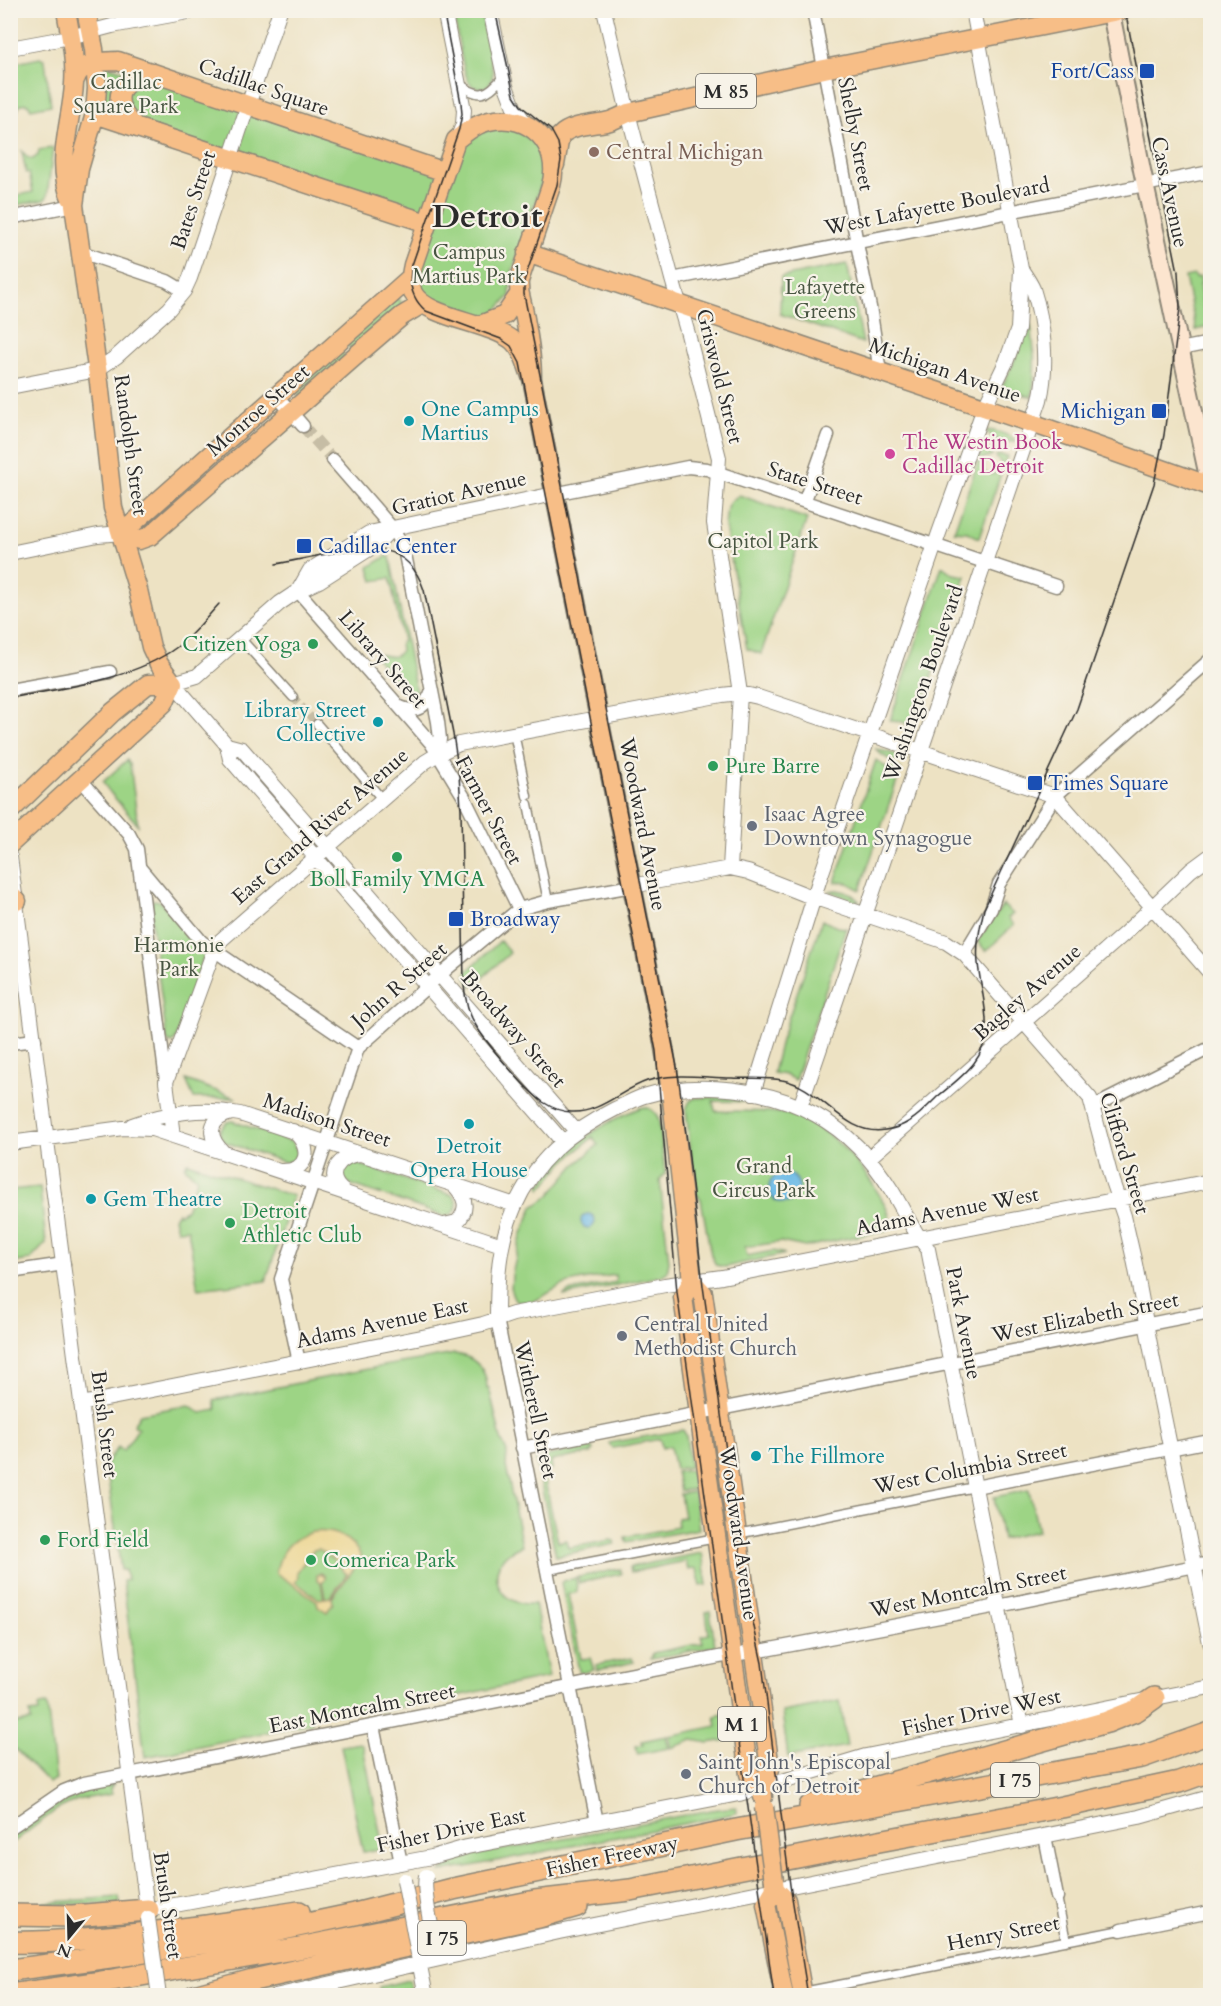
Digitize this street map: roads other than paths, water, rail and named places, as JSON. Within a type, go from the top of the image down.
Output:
[{"type":"highway","points":[[736,1830],[819,1803],[1107,1722],[1137,1710],[1154,1698]]},
{"type":"highway","name":"Fisher Freeway","points":[[10,1970],[255,1935],[355,1914],[453,1889],[736,1830],[1142,1757],[1210,1733]]},
{"type":"highway","name":"Fisher Freeway","points":[[10,1995],[299,1948],[536,1901],[630,1890],[1062,1807],[1179,1782],[1210,1771]]},
{"type":"highway","name":"I 75","points":[[10,1942],[104,1938],[187,1929],[453,1889]]},
{"type":"highway","name":"I 75","points":[[194,1995],[539,1917],[630,1890]]},
{"type":"highway","points":[[10,1916],[148,1914]]},
{"type":"main road","name":"Randolph Street","points":[[66,10],[75,80],[64,170],[66,186],[74,205],[81,252],[113,508],[122,533],[151,647],[159,664],[173,683]]},
{"type":"main road","name":"Randolph Street","points":[[74,205],[79,169],[95,114],[97,88],[96,62],[86,10]]},
{"type":"main road","name":"M 85","points":[[628,113],[824,69],[1114,11]]},
{"type":"main road","name":"Cass Avenue","points":[[1114,11],[1145,185],[1210,487]]},
{"type":"main road","name":"Cadillac Square","points":[[96,62],[118,61],[445,172]]},
{"type":"main road","points":[[75,80],[85,65],[96,62]]},
{"type":"main road","points":[[136,127],[121,110],[120,101],[124,86],[134,78],[166,77]]},
{"type":"main road","points":[[553,172],[562,133],[610,121],[628,113]]},
{"type":"main road","points":[[95,114],[427,224]]},
{"type":"main road","points":[[422,304],[414,294],[411,277],[456,140],[488,121],[504,120],[526,124]]},
{"type":"main road","name":"Woodward Avenue","points":[[526,124],[540,135],[547,145],[553,172],[551,186],[520,273],[518,296],[523,305],[532,358],[532,379]]},
{"type":"main road","name":"Michigan Avenue","points":[[527,253],[1032,424],[1210,487]]},
{"type":"main road","name":"Monroe Street","points":[[411,277],[122,533],[139,540],[150,536],[297,419],[353,358],[402,316],[422,304]]},
{"type":"main road","points":[[480,325],[505,315],[518,296]]},
{"type":"main road","name":"Woodward Avenue","points":[[422,304],[480,325],[514,342],[522,352],[532,379],[671,1090],[692,1281],[683,1297],[749,1774],[762,1787]]},
{"type":"main road","points":[[338,341],[353,358]]},
{"type":"main road","points":[[10,844],[164,703],[173,683]]},
{"type":"main road","name":"Gratiot Avenue","points":[[10,812],[113,712],[148,684],[173,683]]},
{"type":"main road","name":"Woodward Avenue","points":[[692,1281],[703,1293],[770,1769],[762,1787],[774,1885],[766,1904],[796,1994]]},
{"type":"street","points":[[10,48],[199,10]]},
{"type":"street","name":"Bates Street","points":[[97,370],[116,357],[170,309],[184,291],[280,10]]},
{"type":"street","points":[[444,10],[464,116],[461,132],[456,140]]},
{"type":"street","name":"Woodward Avenue","points":[[490,10],[503,77],[512,104],[526,124]]},
{"type":"street","name":"Griswold Street","points":[[604,10],[628,113],[719,458],[714,523],[740,693],[730,868]]},
{"type":"street","name":"Shelby Street","points":[[813,10],[870,306],[880,372]]},
{"type":"street","name":"Washington Boulevard","points":[[753,1093],[814,897],[935,544],[984,408],[1014,342],[1020,315],[1022,269],[973,10]]},
{"type":"street","points":[[459,83],[474,93],[484,94],[503,77]]},
{"type":"street","name":"West Lafayette Boulevard","points":[[672,279],[1210,172]]},
{"type":"street","points":[[10,218],[74,205]]},
{"type":"street","points":[[81,252],[167,281],[184,291]]},
{"type":"street","name":"Washington Boulevard","points":[[800,1107],[922,752],[1042,391],[1044,358],[1041,330],[1032,288],[1022,269]]},
{"type":"street","points":[[1180,350],[1210,343]]},
{"type":"street","points":[[10,387],[97,370]]},
{"type":"street","points":[[276,395],[297,419]]},
{"type":"street","points":[[806,500],[828,435]]},
{"type":"street","name":"Farmer Street","points":[[333,460],[392,528],[404,549],[432,690],[440,739],[438,754],[464,797],[519,909]]},
{"type":"street","name":"State Street","points":[[554,494],[688,468],[707,469],[806,500],[1056,586]]},
{"type":"street","name":"Gratiot Avenue","points":[[173,683],[196,676],[298,591],[319,581],[377,544],[392,528],[554,494]]},
{"type":"street","name":"Monroe Street","points":[[10,554],[98,535],[122,533]]},
{"type":"street","name":"Library Street","points":[[298,591],[431,743],[438,754]]},
{"type":"street","points":[[242,636],[293,697]]},
{"type":"street","points":[[964,954],[991,909],[999,884],[1055,796],[1210,660]]},
{"type":"street","points":[[10,690],[110,672]]},
{"type":"street","name":"Broadway Street","points":[[173,683],[227,745],[230,759],[562,1141]]},
{"type":"street","points":[[399,706],[407,710],[422,708],[428,701],[432,690]]},
{"type":"street","points":[[740,693],[1055,796],[1210,973]]},
{"type":"street","name":"East Grand River Avenue","points":[[166,1082],[214,950],[220,941],[382,799],[438,754],[459,744],[740,693]]},
{"type":"street","points":[[316,723],[382,799]]},
{"type":"street","points":[[514,733],[548,901]]},
{"type":"street","name":"Broadway Street","points":[[227,745],[242,749],[576,1131]]},
{"type":"street","points":[[81,780],[129,834],[137,849],[173,1136]]},
{"type":"street","name":"Bagley Avenue","points":[[869,1158],[1153,908],[1191,870],[1210,856]]},
{"type":"street","name":"Brush Street","points":[[10,857],[159,1995]]},
{"type":"street","points":[[140,868],[202,942],[358,1048]]},
{"type":"street","name":"Clifford Street","points":[[632,885],[730,868],[748,872],[946,942],[964,954],[1090,1098],[1135,1264],[1210,1643]]},
{"type":"street","name":"John R Street","points":[[299,1362],[281,1279],[358,1048],[510,914],[519,909],[548,901],[632,885]]},
{"type":"street","points":[[10,1043],[35,1040]]},
{"type":"street","points":[[1093,1107],[1210,1048]]},
{"type":"street","name":"Park Avenue","points":[[671,1090],[727,1089],[772,1096],[818,1116],[845,1134],[869,1158],[892,1191],[909,1225],[928,1249],[1022,1726]]},
{"type":"street","name":"Witherell Street","points":[[597,1822],[497,1319],[497,1285],[502,1245],[515,1205],[540,1164],[562,1141],[590,1121],[642,1096],[671,1090]]},
{"type":"street","name":"Madison Street","points":[[123,1128],[170,1113],[196,1110],[240,1114],[515,1205]]},
{"type":"street","points":[[224,1153],[212,1138],[214,1124],[226,1114],[240,1114]]},
{"type":"street","name":"Madison Street","points":[[10,1143],[123,1128],[152,1129],[502,1245]]},
{"type":"street","points":[[276,1170],[295,1169],[303,1163],[305,1157],[304,1143],[289,1129]]},
{"type":"street","points":[[346,1193],[338,1187],[335,1180],[337,1165],[350,1155],[364,1154]]},
{"type":"street","name":"Adams Avenue West","points":[[692,1281],[1210,1182]]},
{"type":"street","points":[[438,1224],[447,1225],[458,1222],[465,1211],[466,1203],[463,1196],[453,1184]]},
{"type":"street","points":[[10,1272],[64,1264]]},
{"type":"street","name":"Adams Avenue East","points":[[81,1404],[483,1324],[513,1314],[692,1281]]},
{"type":"street","name":"West Elizabeth Street","points":[[522,1448],[1210,1312]]},
{"type":"street","name":"West Columbia Street","points":[[737,1534],[1210,1441]]},
{"type":"street","points":[[548,1570],[717,1538]]},
{"type":"street","name":"West Montcalm Street","points":[[733,1655],[998,1606],[1210,1563]]},
{"type":"street","name":"East Montcalm Street","points":[[10,1828],[73,1786],[733,1655]]},
{"type":"street","name":"Fisher Drive West","points":[[762,1787],[866,1756],[1210,1687]]},
{"type":"street","points":[[373,1726],[426,1995]]},
{"type":"street","name":"Fisher Drive East","points":[[148,1914],[400,1863],[467,1847],[739,1794],[762,1787]]},
{"type":"street","points":[[275,1995],[419,1958],[461,1953],[774,1885],[800,1883],[1139,1817],[1210,1797]]},
{"type":"street","points":[[1045,1836],[1066,1941]]},
{"type":"street","points":[[444,1853],[426,1876],[424,1886],[434,1936],[440,1945],[461,1953]]},
{"type":"street","name":"Henry Street","points":[[796,1994],[1210,1912]]},
{"type":"water","points":[[784,1173],[790,1174],[798,1182],[798,1194],[790,1202],[784,1203],[778,1202],[770,1194],[769,1188],[770,1182],[778,1174]]},
{"type":"water","points":[[588,1214],[593,1216],[595,1221],[593,1226],[588,1228],[583,1226],[581,1221],[583,1216]]},
{"type":"tunnel","points":[[303,426],[333,460]]},
{"type":"tunnel","points":[[293,697],[317,724]]},
{"type":"tram line","points":[[443,10],[462,114],[459,129],[412,265],[411,284],[414,296],[426,311],[501,339],[511,346],[520,363],[656,1051],[677,1292],[774,1996]]},
{"type":"tram line","points":[[495,10],[514,95],[521,106],[551,130],[558,143],[561,160],[557,185],[524,281],[524,294],[677,1067],[703,1286],[745,1586],[762,1663],[790,1885],[808,1996]]},
{"type":"tram line","points":[[276,564],[342,551],[371,549],[397,555],[417,574],[424,590],[459,774],[466,1000],[470,1015],[480,1032],[535,1096],[557,1109],[568,1112],[582,1111],[592,1109],[637,1085],[657,1078],[678,1076],[770,1079],[796,1084],[809,1091],[844,1119],[870,1130],[892,1129],[910,1121],[966,1072],[981,1052],[985,1040],[986,1014],[978,950],[984,909],[1077,709],[1154,484],[1164,435],[1180,308],[1178,272],[1125,10]]},
{"type":"tram line","points":[[10,698],[97,681],[140,667],[177,647],[219,604]]},
{"type":"place","name":"Fort/Cass","points":[[1147,71]]},
{"type":"place","name":"Central Michigan","points":[[594,152]]},
{"type":"place","name":"Michigan","points":[[1159,411]]},
{"type":"place","name":"One Campus Martius","points":[[409,421]]},
{"type":"place","name":"The Westin Book Cadillac Detroit","points":[[890,454]]},
{"type":"place","name":"Cadillac Center","points":[[304,546]]},
{"type":"place","name":"Citizen Yoga","points":[[313,644]]},
{"type":"place","name":"Library Street Collective","points":[[378,722]]},
{"type":"place","name":"Pure Barre","points":[[713,766]]},
{"type":"place","name":"Times Square","points":[[1035,783]]},
{"type":"place","name":"Isaac Agree Downtown Synagogue","points":[[752,826]]},
{"type":"place","name":"Boll Family YMCA","points":[[397,857]]},
{"type":"place","name":"Broadway","points":[[456,919]]},
{"type":"place","name":"Detroit Opera House","points":[[469,1124]]},
{"type":"place","name":"Gem Theatre","points":[[91,1199]]},
{"type":"place","name":"Detroit Athletic Club","points":[[230,1223]]},
{"type":"place","name":"Central United Methodist Church","points":[[622,1336]]},
{"type":"place","name":"The Fillmore","points":[[756,1456]]},
{"type":"place","name":"Ford Field","points":[[45,1540]]},
{"type":"place","name":"Comerica Park","points":[[311,1560]]},
{"type":"place","name":"Saint John's Episcopal Church of Detroit","points":[[686,1774]]},
{"type":"district","name":"Detroit","points":[[487,215]]},
{"type":"park label","name":"Cadillac Square Park","points":[[126,94]]},
{"type":"park label","name":"Campus Martius Park","points":[[469,264]]},
{"type":"park label","name":"Lafayette Greens","points":[[825,299]]},
{"type":"park label","name":"Capitol Park","points":[[763,541]]},
{"type":"park label","name":"Harmonie Park","points":[[179,957]]},
{"type":"park label","name":"Grand Circus Park","points":[[764,1178]]}]
